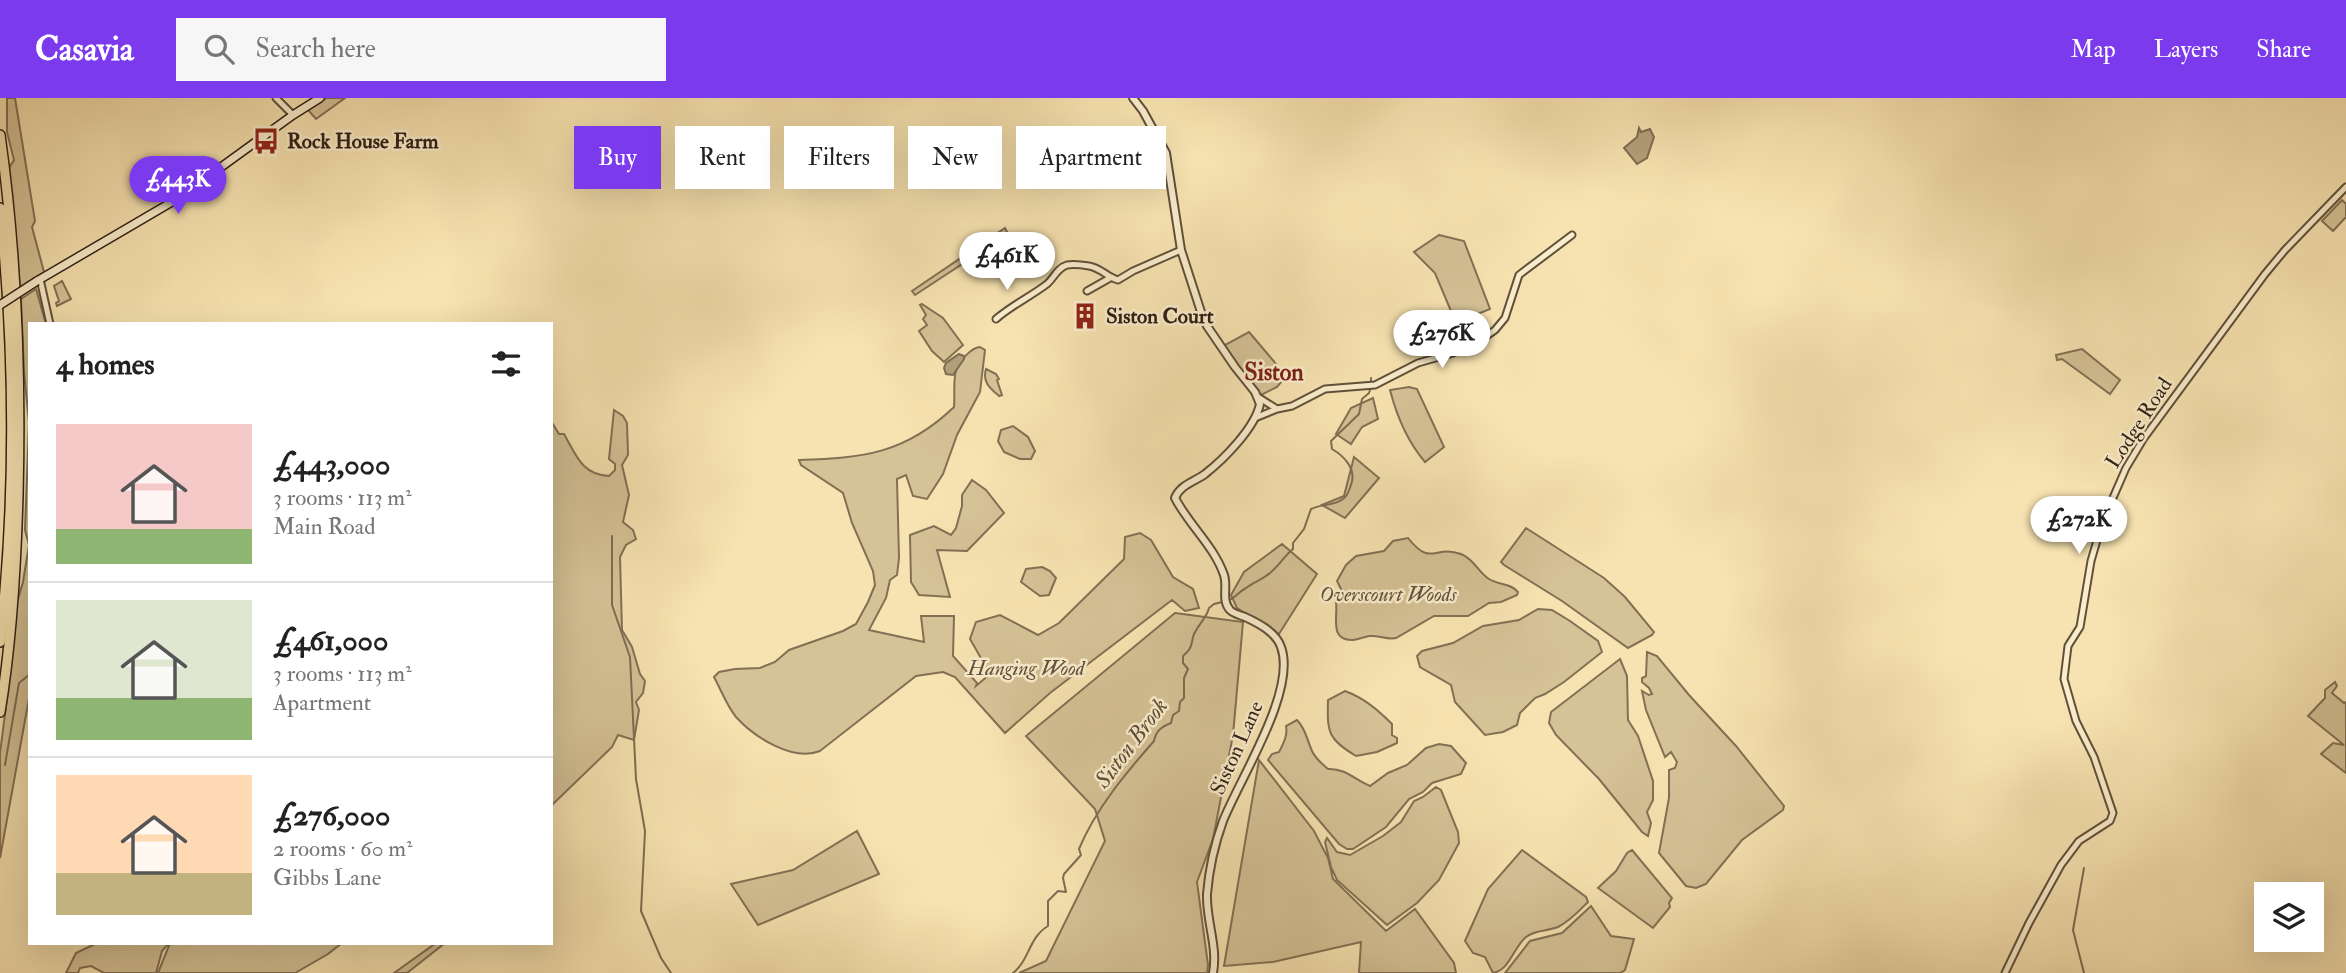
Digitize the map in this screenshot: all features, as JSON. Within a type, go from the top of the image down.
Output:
[{"type":"highway","points":[[0,135],[14,262],[20,422],[16,563],[0,712]]},
{"type":"highway","points":[[0,208],[6,263],[10,351],[11,451],[7,565],[0,642]]},
{"type":"main road","points":[[0,305],[177,199],[320,98]]},
{"type":"street","points":[[276,98],[293,115]]},
{"type":"street","points":[[1133,98],[1166,153],[1181,250],[1208,326],[1258,397],[1277,409]]},
{"type":"street","name":"Lodge Road","points":[[2005,973],[2061,865],[2079,841],[2110,821],[2113,813],[2094,757],[2076,721],[2064,678],[2068,646],[2080,627],[2091,561],[2112,499],[2144,438],[2241,306],[2285,250],[2346,187]]},
{"type":"street","points":[[1255,418],[1292,406],[1325,389],[1375,385],[1418,363],[1453,353],[1485,337],[1505,318],[1519,275],[1572,235]]},
{"type":"street","points":[[996,319],[1049,282],[1065,265],[1092,266],[1118,281],[1133,271],[1181,250]]},
{"type":"street","points":[[1087,291],[1110,278]]},
{"type":"street","points":[[38,280],[49,322]]},
{"type":"street","points":[[1255,418],[1260,404],[1258,397]]},
{"type":"street","name":"Siston Lane","points":[[1213,973],[1215,955],[1207,894],[1213,857],[1223,822],[1272,718],[1283,665],[1281,648],[1270,631],[1235,614],[1226,602],[1225,576],[1175,498],[1185,486],[1219,463],[1255,418]]},
{"type":"green space","points":[[7,98],[15,98],[35,221],[32,227],[44,272],[20,287],[9,168],[14,160],[7,132]]},
{"type":"green space","points":[[327,98],[345,98],[316,119],[308,110]]},
{"type":"green space","points":[[2342,200],[2346,204],[2346,217],[2333,231],[2322,221]]},
{"type":"green space","points":[[1005,228],[1008,234],[915,295],[912,291]]},
{"type":"green space","points":[[1439,235],[1464,241],[1490,309],[1456,323],[1435,273],[1414,252]]},
{"type":"green space","points":[[62,281],[71,299],[57,306],[59,301],[54,286]]},
{"type":"green space","points":[[36,289],[45,322],[28,322],[28,412],[24,372],[21,299]]},
{"type":"green space","points":[[920,305],[943,318],[963,345],[944,362],[932,351],[919,331],[927,325],[923,319],[926,315]]},
{"type":"green space","points":[[1249,332],[1277,365],[1274,370],[1282,381],[1277,387],[1261,395],[1223,346]]},
{"type":"green space","name":"Hanging Wood","points":[[980,347],[985,350],[980,392],[957,435],[943,474],[927,499],[913,496],[906,475],[897,479],[897,575],[890,580],[886,598],[869,630],[924,642],[921,616],[954,616],[953,656],[977,683],[976,686],[990,674],[970,639],[976,622],[1000,615],[1038,635],[1059,623],[1124,559],[1125,537],[1140,533],[1151,540],[1173,577],[1193,589],[1199,608],[1185,611],[1172,600],[1050,693],[1005,733],[955,677],[943,672],[916,676],[820,751],[798,753],[775,746],[736,717],[714,677],[719,672],[760,668],[775,662],[789,650],[856,624],[875,585],[873,571],[852,523],[843,493],[801,465],[799,460],[863,455],[900,444],[918,435],[954,407],[956,371],[966,356]]},
{"type":"green space","points":[[2082,349],[2120,380],[2110,394],[2062,359],[2057,360],[2056,355]]},
{"type":"green space","points":[[986,369],[996,374],[1002,395],[999,396],[988,384],[985,378]]},
{"type":"green space","points":[[1409,387],[1417,389],[1444,447],[1425,462],[1403,428],[1390,390]]},
{"type":"green space","points":[[1373,398],[1378,419],[1362,427],[1351,444],[1336,434],[1351,408]]},
{"type":"green space","points":[[614,410],[623,416],[627,423],[628,455],[622,465],[629,495],[623,522],[633,530],[636,539],[626,545],[620,557],[622,630],[632,647],[640,674],[645,681],[643,693],[636,702],[639,710],[634,740],[618,735],[612,747],[553,804],[553,424],[559,434],[564,434],[576,456],[592,472],[609,476],[615,470],[615,464],[609,459]]},
{"type":"green space","points":[[1013,426],[1028,437],[1035,451],[1031,459],[1020,459],[1004,452],[998,441],[1001,430]]},
{"type":"green space","points":[[28,449],[28,541],[25,530]]},
{"type":"green space","points":[[1354,457],[1379,478],[1345,518],[1322,505],[1344,496]]},
{"type":"green space","points":[[972,480],[986,490],[1004,513],[967,551],[937,550],[950,597],[919,595],[911,582],[910,535],[934,526],[951,535],[956,528],[962,495]]},
{"type":"green space","points":[[1526,528],[1604,578],[1625,597],[1654,632],[1652,635],[1628,648],[1562,601],[1504,565],[1501,562]]},
{"type":"green space","name":"Overscourt Woods","points":[[1408,538],[1428,554],[1445,551],[1465,556],[1485,576],[1512,587],[1518,592],[1517,595],[1501,602],[1489,603],[1468,616],[1434,616],[1396,638],[1369,636],[1353,640],[1340,637],[1336,627],[1336,602],[1343,593],[1337,581],[1346,565],[1356,556],[1384,551],[1393,541]]},
{"type":"green space","points":[[1282,544],[1317,574],[1279,634],[1237,608],[1231,595],[1244,572]]},
{"type":"green space","points":[[28,551],[28,704],[0,858],[0,753],[16,606]]},
{"type":"green space","points":[[1042,567],[1056,578],[1049,595],[1040,596],[1021,582],[1026,569]]},
{"type":"green space","points":[[1538,609],[1552,610],[1570,621],[1598,641],[1602,652],[1564,682],[1535,698],[1520,713],[1517,725],[1503,732],[1485,735],[1455,702],[1451,685],[1420,667],[1417,656],[1422,651],[1453,643],[1483,626],[1519,620]]},
{"type":"green space","points":[[1175,613],[1243,622],[1233,735],[1213,839],[1197,882],[1207,973],[1019,973],[1046,961],[1105,841],[1095,809],[1026,736]]},
{"type":"green space","points":[[1647,652],[1657,656],[1736,746],[1784,806],[1783,810],[1742,840],[1706,884],[1696,888],[1686,886],[1659,853],[1669,798],[1669,770],[1675,768],[1677,762],[1671,752],[1665,757],[1646,710],[1642,691],[1652,694],[1642,682],[1642,678],[1646,676]]},
{"type":"green space","points":[[1620,659],[1627,676],[1628,720],[1638,736],[1653,781],[1653,800],[1647,812],[1651,823],[1648,836],[1599,779],[1556,735],[1549,723],[1551,712]]},
{"type":"green space","points":[[2335,682],[2337,686],[2332,693],[2346,702],[2346,773],[2321,754],[2333,743],[2344,745],[2308,716],[2325,698],[2325,690]]},
{"type":"green space","points":[[1345,691],[1370,705],[1392,724],[1392,735],[1397,738],[1397,743],[1377,752],[1356,756],[1335,740],[1329,728],[1328,700]]},
{"type":"green space","points":[[1297,720],[1313,754],[1323,765],[1328,769],[1345,772],[1370,786],[1388,773],[1407,765],[1426,748],[1439,744],[1451,746],[1466,763],[1461,774],[1432,783],[1423,792],[1409,799],[1386,827],[1353,849],[1347,849],[1339,844],[1268,760],[1272,754],[1279,752],[1286,737],[1286,726]]},
{"type":"green space","points":[[1259,760],[1314,831],[1328,858],[1333,879],[1386,931],[1415,909],[1454,963],[1456,973],[1359,973],[1361,942],[1273,962],[1224,966]]},
{"type":"green space","points":[[1436,787],[1441,790],[1458,832],[1459,843],[1439,880],[1417,903],[1387,925],[1337,880],[1325,842],[1327,838],[1337,852],[1350,855],[1401,822],[1414,801]]},
{"type":"green space","points":[[857,831],[879,874],[758,925],[731,884],[793,870]]},
{"type":"green space","points":[[1522,850],[1586,897],[1588,902],[1562,925],[1526,937],[1504,968],[1493,973],[1485,957],[1473,953],[1465,941],[1488,889]]},
{"type":"green space","points":[[1632,850],[1672,898],[1670,907],[1653,928],[1598,888]]},
{"type":"green space","points":[[1591,906],[1611,936],[1634,939],[1625,970],[1620,973],[1505,973],[1530,941],[1562,933]]},
{"type":"green space","points":[[93,945],[167,945],[162,951],[156,973],[104,973],[91,966],[80,968],[78,973],[66,973],[76,953]]},
{"type":"green space","points":[[169,945],[339,945],[295,973],[158,973]]},
{"type":"green space","points":[[433,945],[442,945],[407,973],[394,973]]},
{"type":"shaded area","points":[[1639,128],[1641,132],[1650,129],[1654,137],[1647,158],[1637,164],[1624,148],[1637,137]]},
{"type":"shaded area","points":[[959,354],[964,356],[964,359],[953,375],[946,374],[946,363]]},
{"type":"waterway","name":"Siston Brook","points":[[1227,601],[1270,573],[1293,549],[1293,543],[1304,529],[1311,509],[1336,503],[1346,496],[1351,485],[1351,468],[1345,459],[1332,449],[1331,441],[1359,414],[1362,399],[1370,390]]},
{"type":"waterway","points":[[612,536],[612,605],[630,657],[636,779],[645,831],[641,911],[661,958],[671,973]]},
{"type":"waterway","name":"Siston Brook","points":[[1013,973],[1023,962],[1037,936],[1048,926],[1048,901],[1058,891],[1066,892],[1064,874],[1081,855],[1079,849],[1102,806],[1154,741],[1158,732],[1171,723],[1173,715],[1179,711],[1180,702],[1184,698],[1184,678],[1188,669],[1183,663],[1183,656],[1190,648],[1194,633],[1209,608],[1222,602]]},
{"type":"waterway","points":[[5,765],[19,683],[28,676]]},
{"type":"waterway","points":[[2084,868],[2073,930],[2084,973]]},
{"type":"place","name":"Rock House Farm","points":[[266,141]]},
{"type":"place","name":"Siston Court","points":[[1085,316]]},
{"type":"district","name":"Siston","points":[[1274,372]]}]
